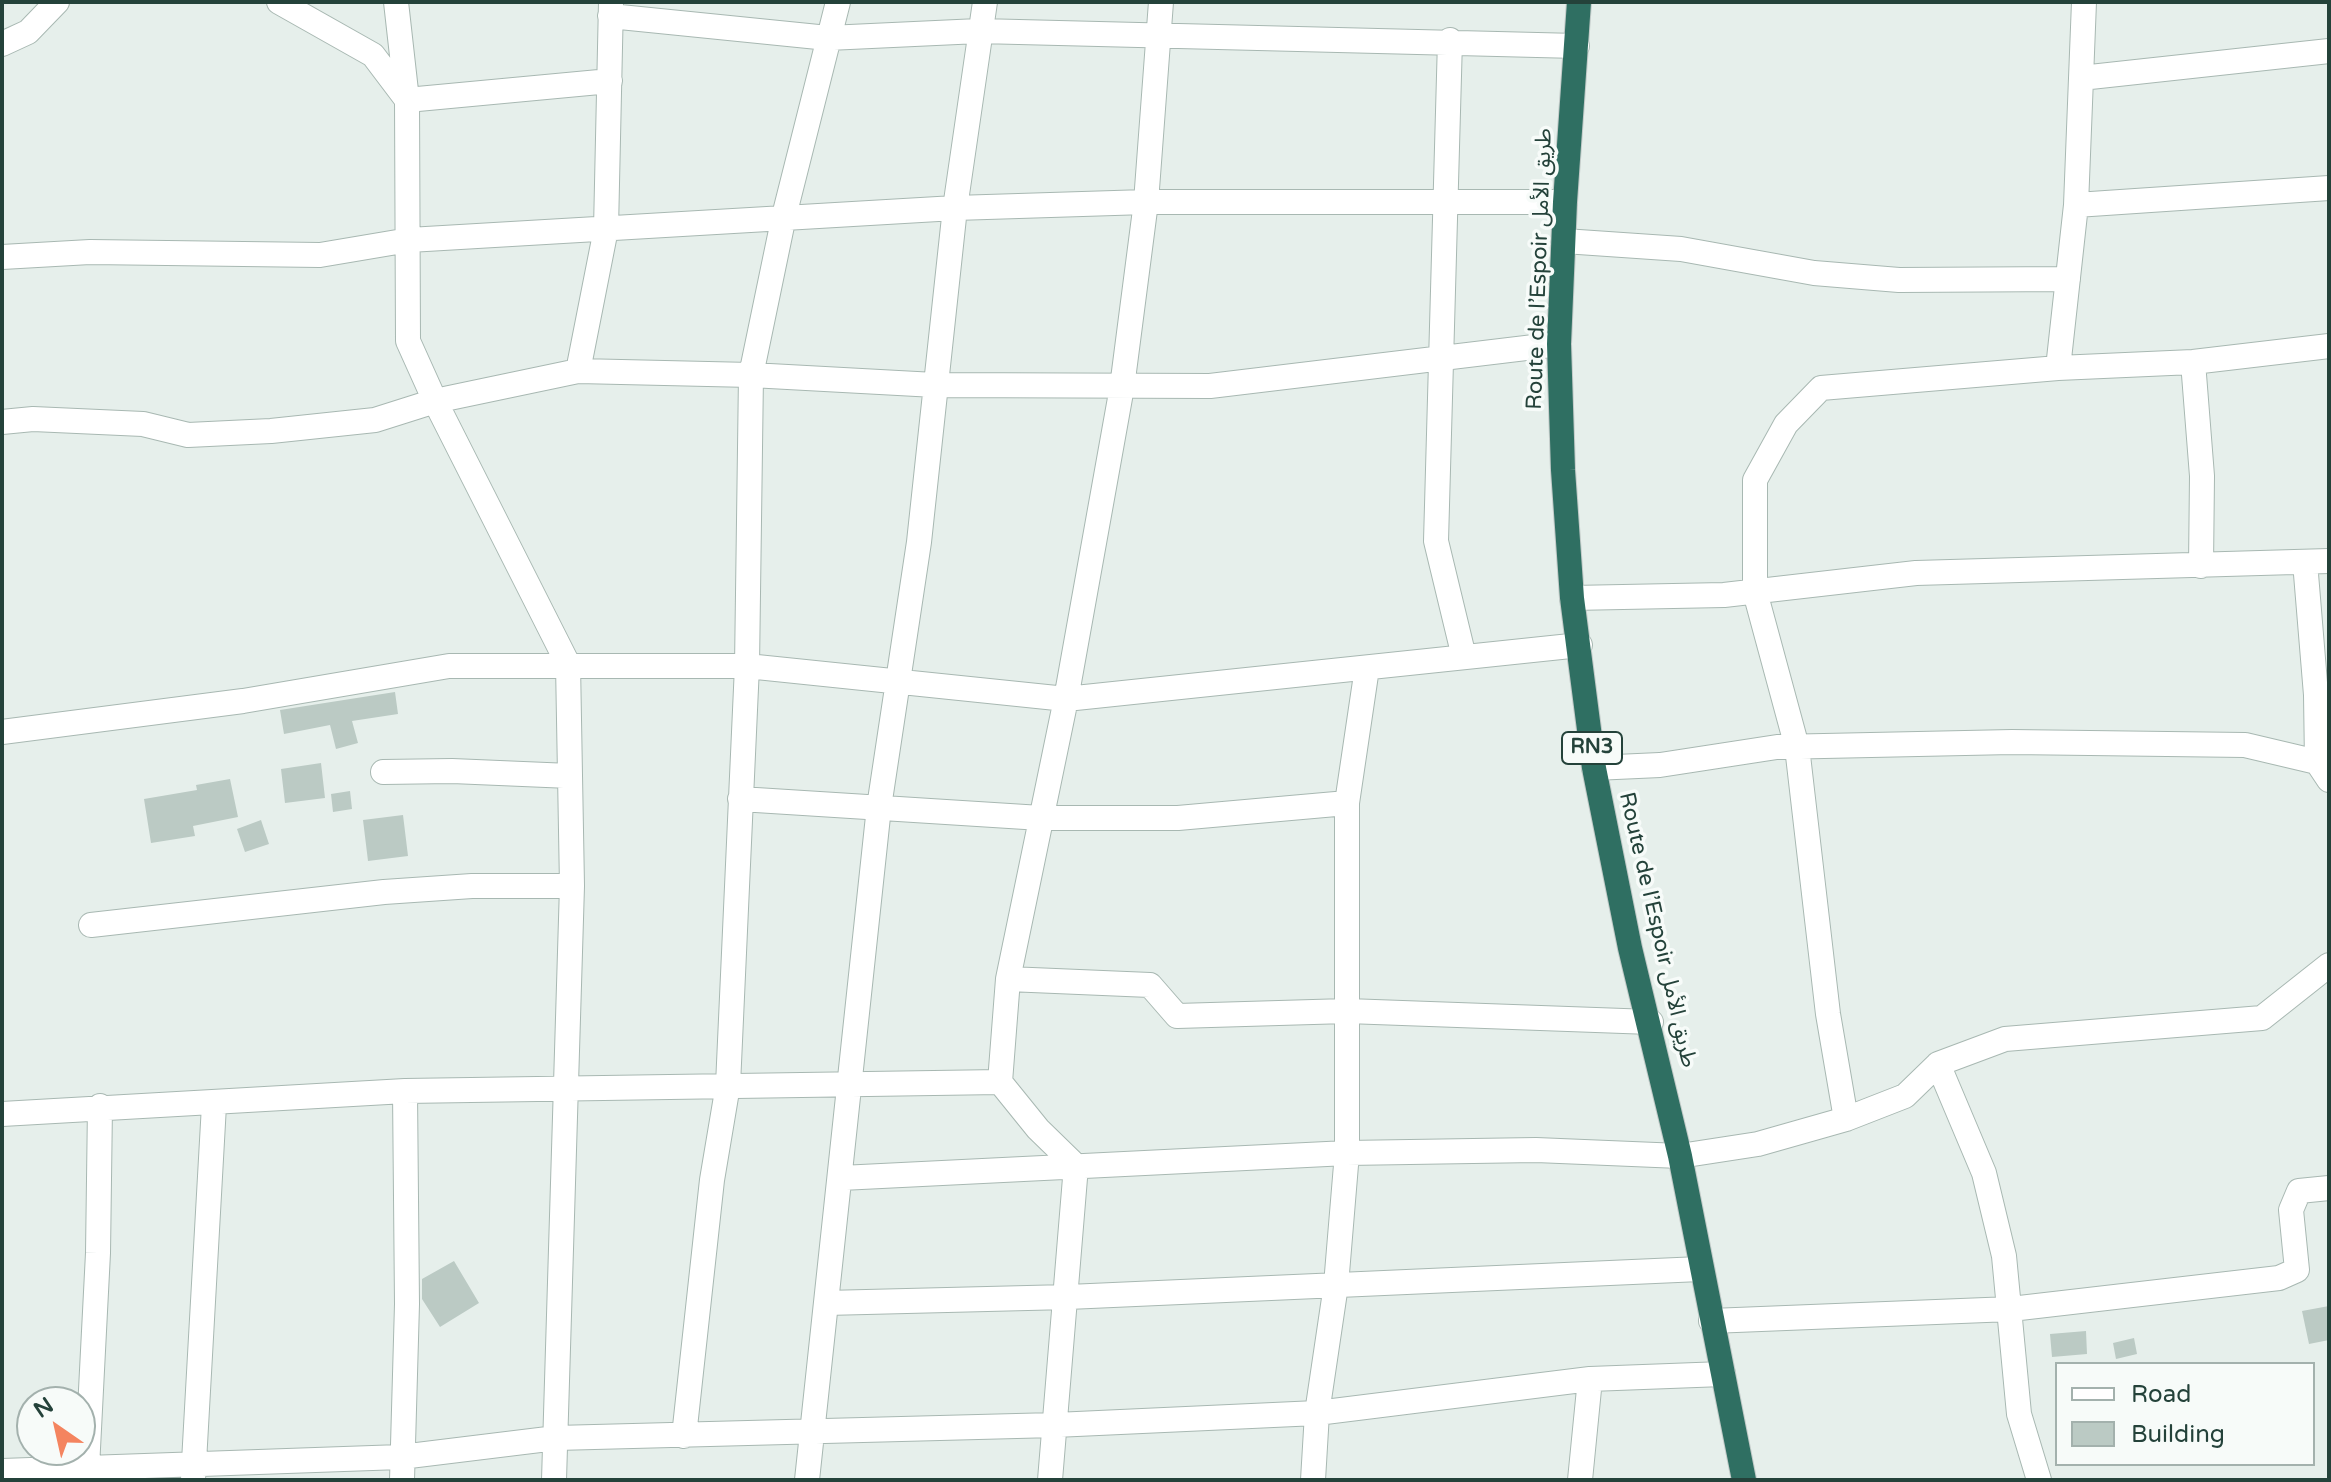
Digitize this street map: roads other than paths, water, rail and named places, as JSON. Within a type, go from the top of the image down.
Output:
[{"type":"highway","name":"Route de l’Espoir طريق الأمل","points":[[1579,2],[1559,344],[1563,470],[1572,598],[1594,768],[1630,948],[1651,1022],[1680,1156],[1744,1480]]},
{"type":"street","points":[[2,44],[28,32],[57,2]]},
{"type":"street","points":[[279,2],[373,55],[407,100]]},
{"type":"street","points":[[396,2],[407,100],[408,341],[435,401],[568,664],[572,886],[554,1480]]},
{"type":"street","points":[[684,1436],[710,1194],[728,1085],[747,666],[751,375],[784,216],[838,2]]},
{"type":"street","points":[[807,1480],[879,807],[919,542],[955,208],[985,2]]},
{"type":"street","points":[[1050,1480],[1068,1297],[1076,1166],[1038,1129],[1000,1082],[1008,979],[1066,699],[1122,387],[1146,202],[1161,2]]},
{"type":"street","points":[[2058,368],[2076,205],[2084,2]]},
{"type":"street","points":[[578,371],[606,229],[610,9],[828,38],[979,31],[1450,40],[1577,46]]},
{"type":"street","points":[[1450,40],[1436,541],[1464,657]]},
{"type":"street","points":[[2081,78],[2329,51]]},
{"type":"street","points":[[407,100],[610,81]]},
{"type":"street","points":[[2076,205],[2329,188]]},
{"type":"street","points":[[2,257],[90,252],[320,255],[409,240],[955,208],[1146,202],[1565,202]]},
{"type":"street","points":[[1564,241],[1681,249],[1814,273],[1899,280],[2068,279]]},
{"type":"street","points":[[2,422],[33,419],[143,424],[188,435],[271,431],[375,420],[435,401],[578,371],[751,375],[935,385],[1210,386],[1559,344]]},
{"type":"street","points":[[1846,1119],[1826,999],[1797,747],[1755,592],[1755,480],[1786,424],[1821,388],[2058,368],[2193,362],[2329,346]]},
{"type":"street","points":[[2193,362],[2202,476],[2201,566]]},
{"type":"street","points":[[1572,598],[1755,592],[1916,573],[2317,561],[2316,695],[2323,771],[2245,745],[2012,742],[1797,747],[1660,765],[1594,768]]},
{"type":"street","points":[[2,732],[243,701],[449,666],[747,666],[1066,699],[1580,645]]},
{"type":"street","points":[[1313,1480],[1317,1413],[1336,1285],[1347,1153],[1347,803],[1367,668]]},
{"type":"street","points":[[383,772],[452,771],[570,776]]},
{"type":"street","points":[[740,799],[1041,818],[1178,818],[1347,803]]},
{"type":"street","points":[[91,925],[384,892],[488,885],[572,886]]},
{"type":"street","points":[[841,1178],[1347,1153],[1536,1150],[1680,1156],[1758,1144],[1846,1119],[1905,1096],[1938,1064],[2005,1039],[2262,1018],[2329,965]]},
{"type":"street","points":[[1008,979],[1150,985],[1177,1016],[1347,1011],[1651,1022]]},
{"type":"street","points":[[1938,1064],[1984,1173],[2004,1256],[2019,1414],[2039,1480]]},
{"type":"street","points":[[2,1114],[100,1106],[214,1105],[405,1091],[568,1086],[1000,1082]]},
{"type":"street","points":[[401,1468],[407,1304],[405,1091]]},
{"type":"street","points":[[193,1472],[214,1105]]},
{"type":"street","points":[[87,1468],[98,1253],[100,1106]]},
{"type":"street","points":[[1711,1321],[2011,1309],[2279,1278],[2297,1270],[2291,1210],[2299,1191],[2329,1188]]},
{"type":"street","points":[[826,1303],[1068,1297],[1700,1269]]},
{"type":"street","points":[[2,1471],[58,1475],[87,1468],[193,1472],[401,1468],[556,1438],[812,1433],[1317,1413],[1590,1379],[1723,1374]]},
{"type":"street","points":[[1580,1480],[1590,1379]]}]
